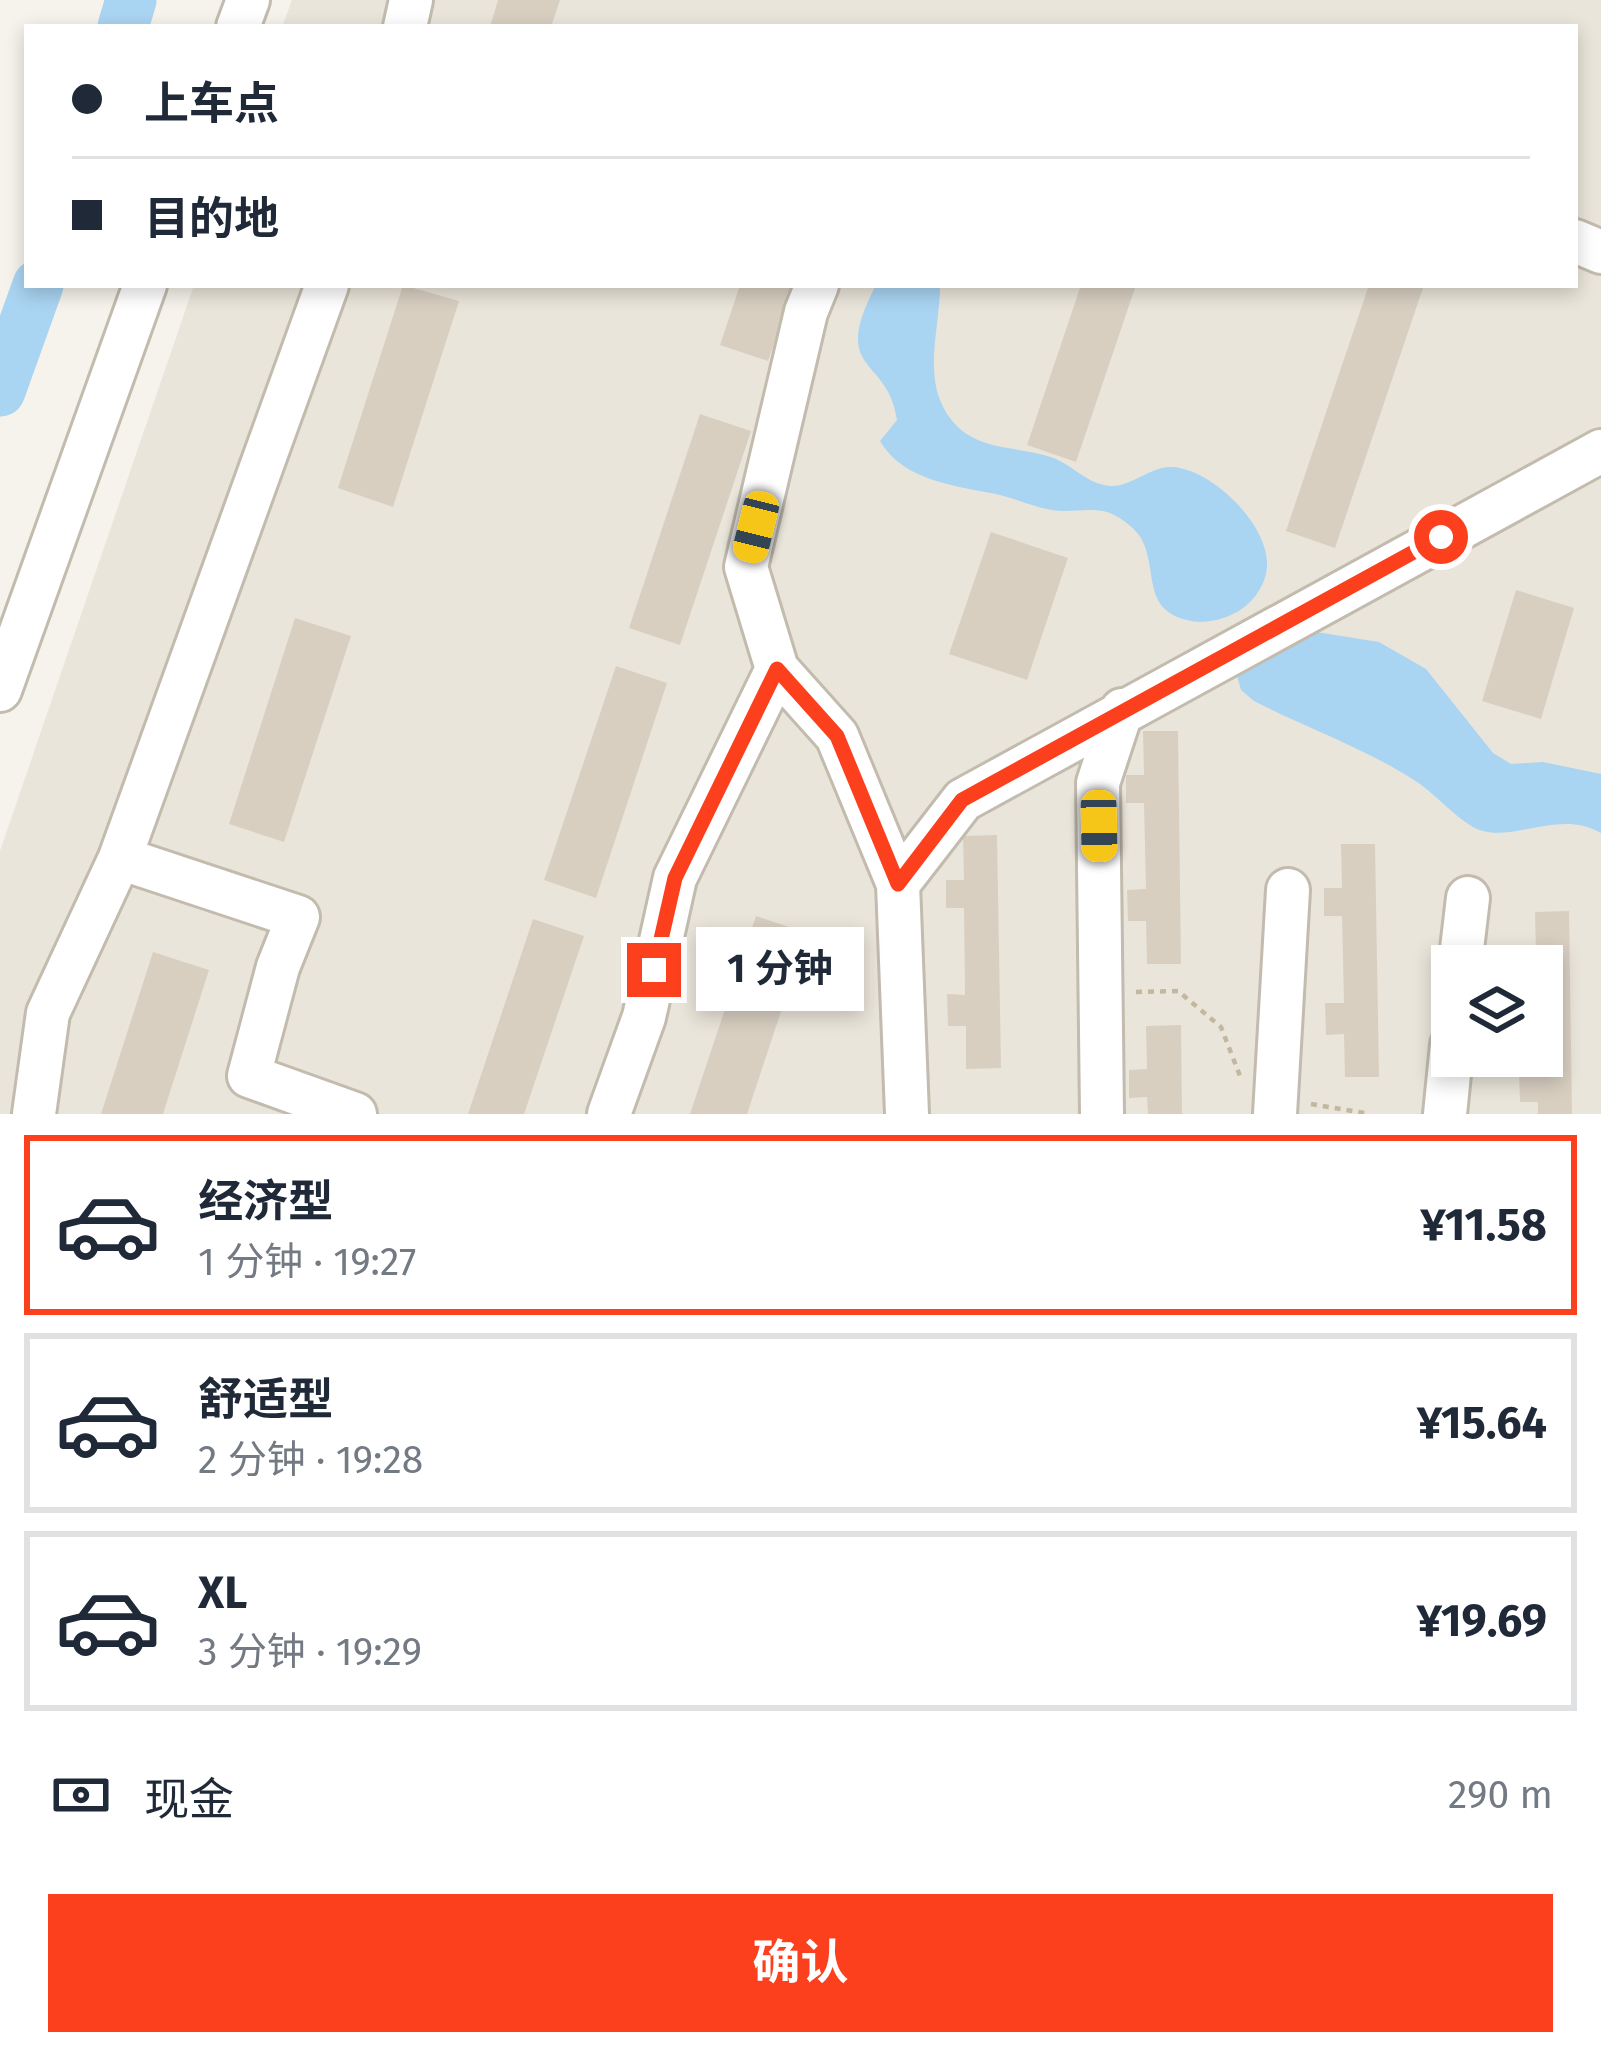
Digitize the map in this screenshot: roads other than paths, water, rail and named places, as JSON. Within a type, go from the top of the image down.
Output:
[{"type":"street","points":[[0,690],[144,288]]},
{"type":"street","points":[[34,1114],[48,1013],[120,858],[326,288]]},
{"type":"street","points":[[816,288],[806,312],[746,567],[777,669],[837,736],[898,884],[907,1114]]},
{"type":"street","points":[[898,884],[962,800],[1601,451]]},
{"type":"street","points":[[609,1114],[644,1016],[675,878],[777,669]]},
{"type":"street","points":[[1102,1114],[1098,783],[1122,710]]},
{"type":"street","points":[[120,858],[298,916],[278,967],[249,1076],[355,1114]]},
{"type":"street","points":[[1276,1106],[1288,890]]},
{"type":"street","points":[[1462,945],[1468,898]]},
{"type":"street","points":[[1444,1114],[1448,1077]]},
{"type":"water","points":[[875,288],[940,288],[934,358],[937,392],[955,424],[977,439],[1056,459],[1104,485],[1173,467],[1189,470],[1221,489],[1249,517],[1265,550],[1266,574],[1256,595],[1226,617],[1204,622],[1173,615],[1157,598],[1142,540],[1117,516],[1045,509],[933,480],[903,465],[880,441],[897,420],[892,399],[860,350],[863,314]]},
{"type":"water","points":[[1310,631],[1379,642],[1426,669],[1493,753],[1511,764],[1543,762],[1601,774],[1601,833],[1568,824],[1502,833],[1473,827],[1395,769],[1254,701],[1241,690],[1237,676]]},
{"type":"waterway","points":[[124,24],[131,0]]},
{"type":"waterway","points":[[0,391],[37,288]]}]
